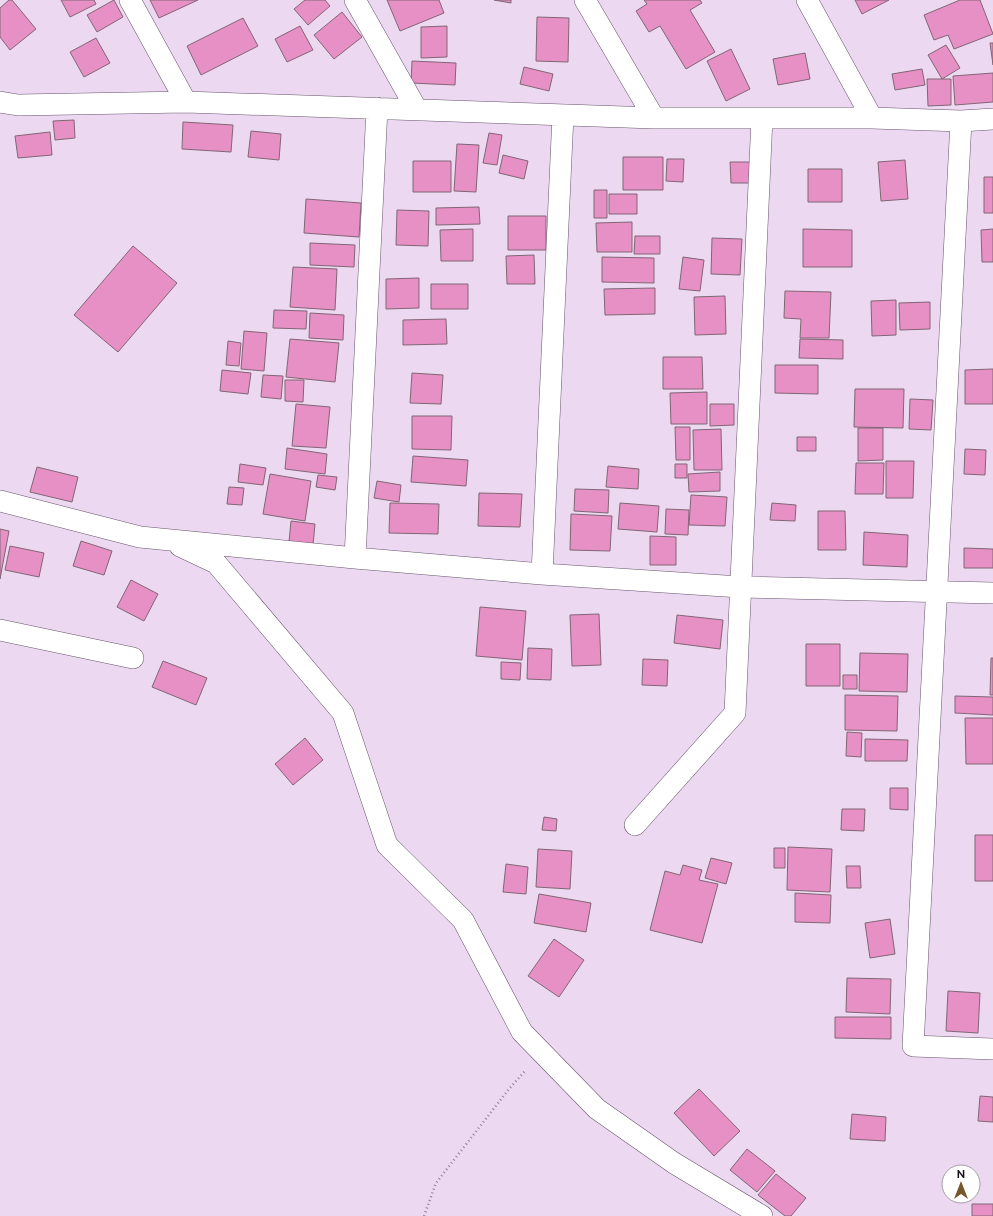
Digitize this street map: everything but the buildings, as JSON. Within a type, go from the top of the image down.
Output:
[{"type":"street","points":[[130,0],[186,102]]},
{"type":"street","points":[[356,0],[417,110]]},
{"type":"street","points":[[585,0],[654,118]]},
{"type":"street","points":[[807,0],[872,118]]},
{"type":"street","points":[[0,102],[18,105],[186,102],[654,118],[872,118],[961,121],[993,118]]},
{"type":"street","points":[[355,558],[377,108]]},
{"type":"street","points":[[542,574],[563,115]]},
{"type":"street","points":[[636,825],[735,713],[762,118]]},
{"type":"street","points":[[961,121],[913,1046],[993,1050]]},
{"type":"street","points":[[0,501],[140,537],[355,558],[542,574],[740,587],[993,594]]},
{"type":"street","points":[[165,539],[216,563],[343,713],[387,845],[463,920],[522,1032],[597,1109],[674,1163],[762,1216]]},
{"type":"street","points":[[0,630],[134,658]]},
{"type":"path","points":[[424,1216],[436,1184],[509,1089],[542,1053]]}]
